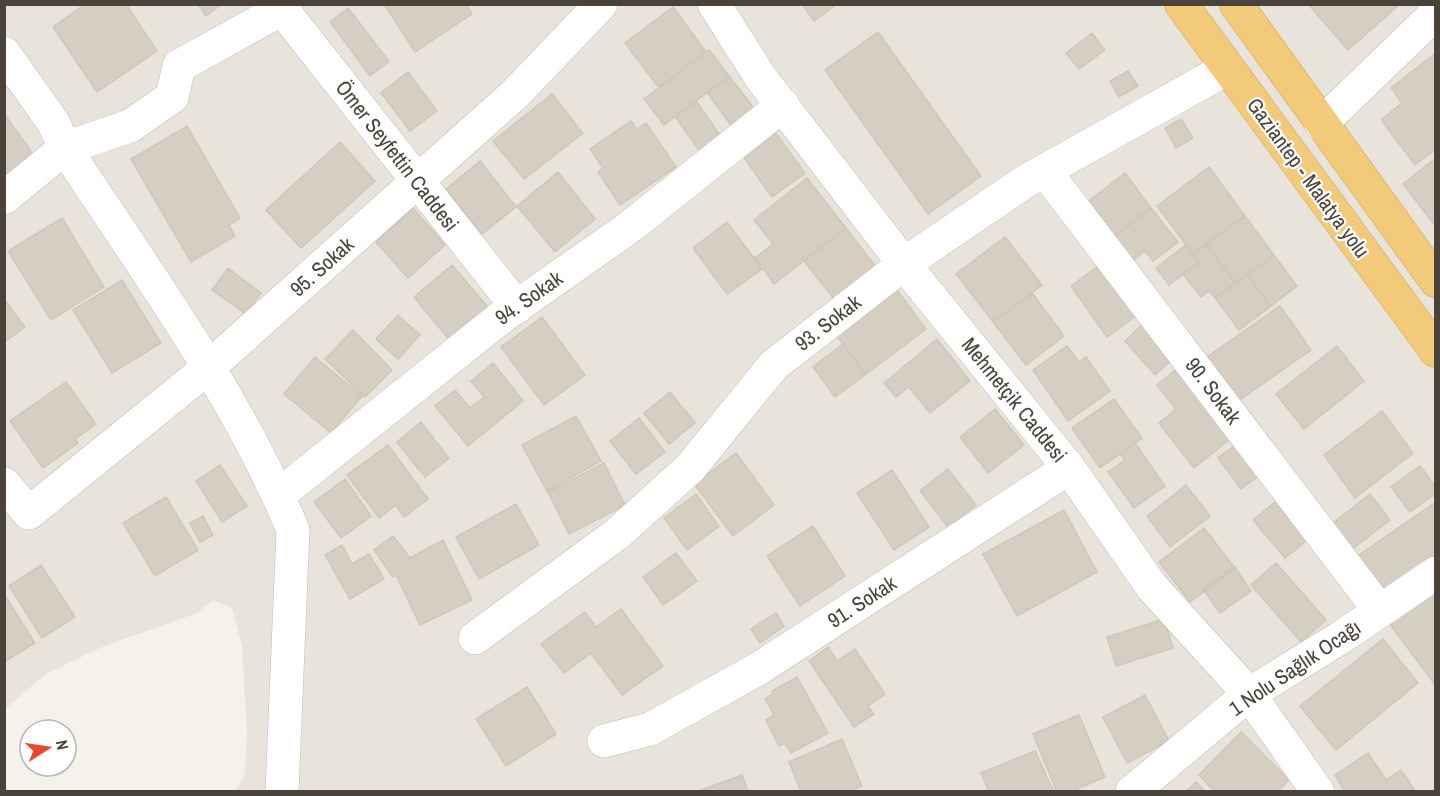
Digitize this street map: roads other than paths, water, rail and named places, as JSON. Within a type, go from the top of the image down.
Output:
[{"type":"highway","name":"Gaziantep - Malatya yolu","points":[[1181,4],[1436,351]]},
{"type":"highway","name":"Gaziantep - Malatya yolu","points":[[1236,4],[1320,124],[1436,281]]},
{"type":"street","name":"Mehmetçik Caddesi","points":[[714,4],[761,78],[904,264],[1069,468],[1152,587],[1249,694],[1318,792]]},
{"type":"street","points":[[4,198],[65,148],[130,126],[172,97],[179,66],[280,7]]},
{"type":"street","name":"Ömer Seyfettin Caddesi","points":[[280,7],[517,306]]},
{"type":"street","name":"95. Sokak","points":[[4,484],[29,513],[209,367],[515,94],[582,11]]},
{"type":"street","points":[[1320,124],[1436,13]]},
{"type":"street","points":[[4,53],[53,122],[65,148],[209,367],[279,495],[293,530],[282,792]]},
{"type":"street","name":"93. Sokak","points":[[475,638],[617,534],[690,468],[774,365],[904,264],[1026,181],[1228,68]]},
{"type":"street","name":"94. Sokak","points":[[279,495],[517,306],[631,226],[783,105]]},
{"type":"street","name":"90. Sokak","points":[[1045,171],[1380,611]]},
{"type":"street","name":"91. Sokak","points":[[604,741],[650,729],[758,669],[1069,468]]},
{"type":"street","name":"1 Nolu Sağlık Ocağı","points":[[1132,792],[1249,694],[1436,573]]}]
